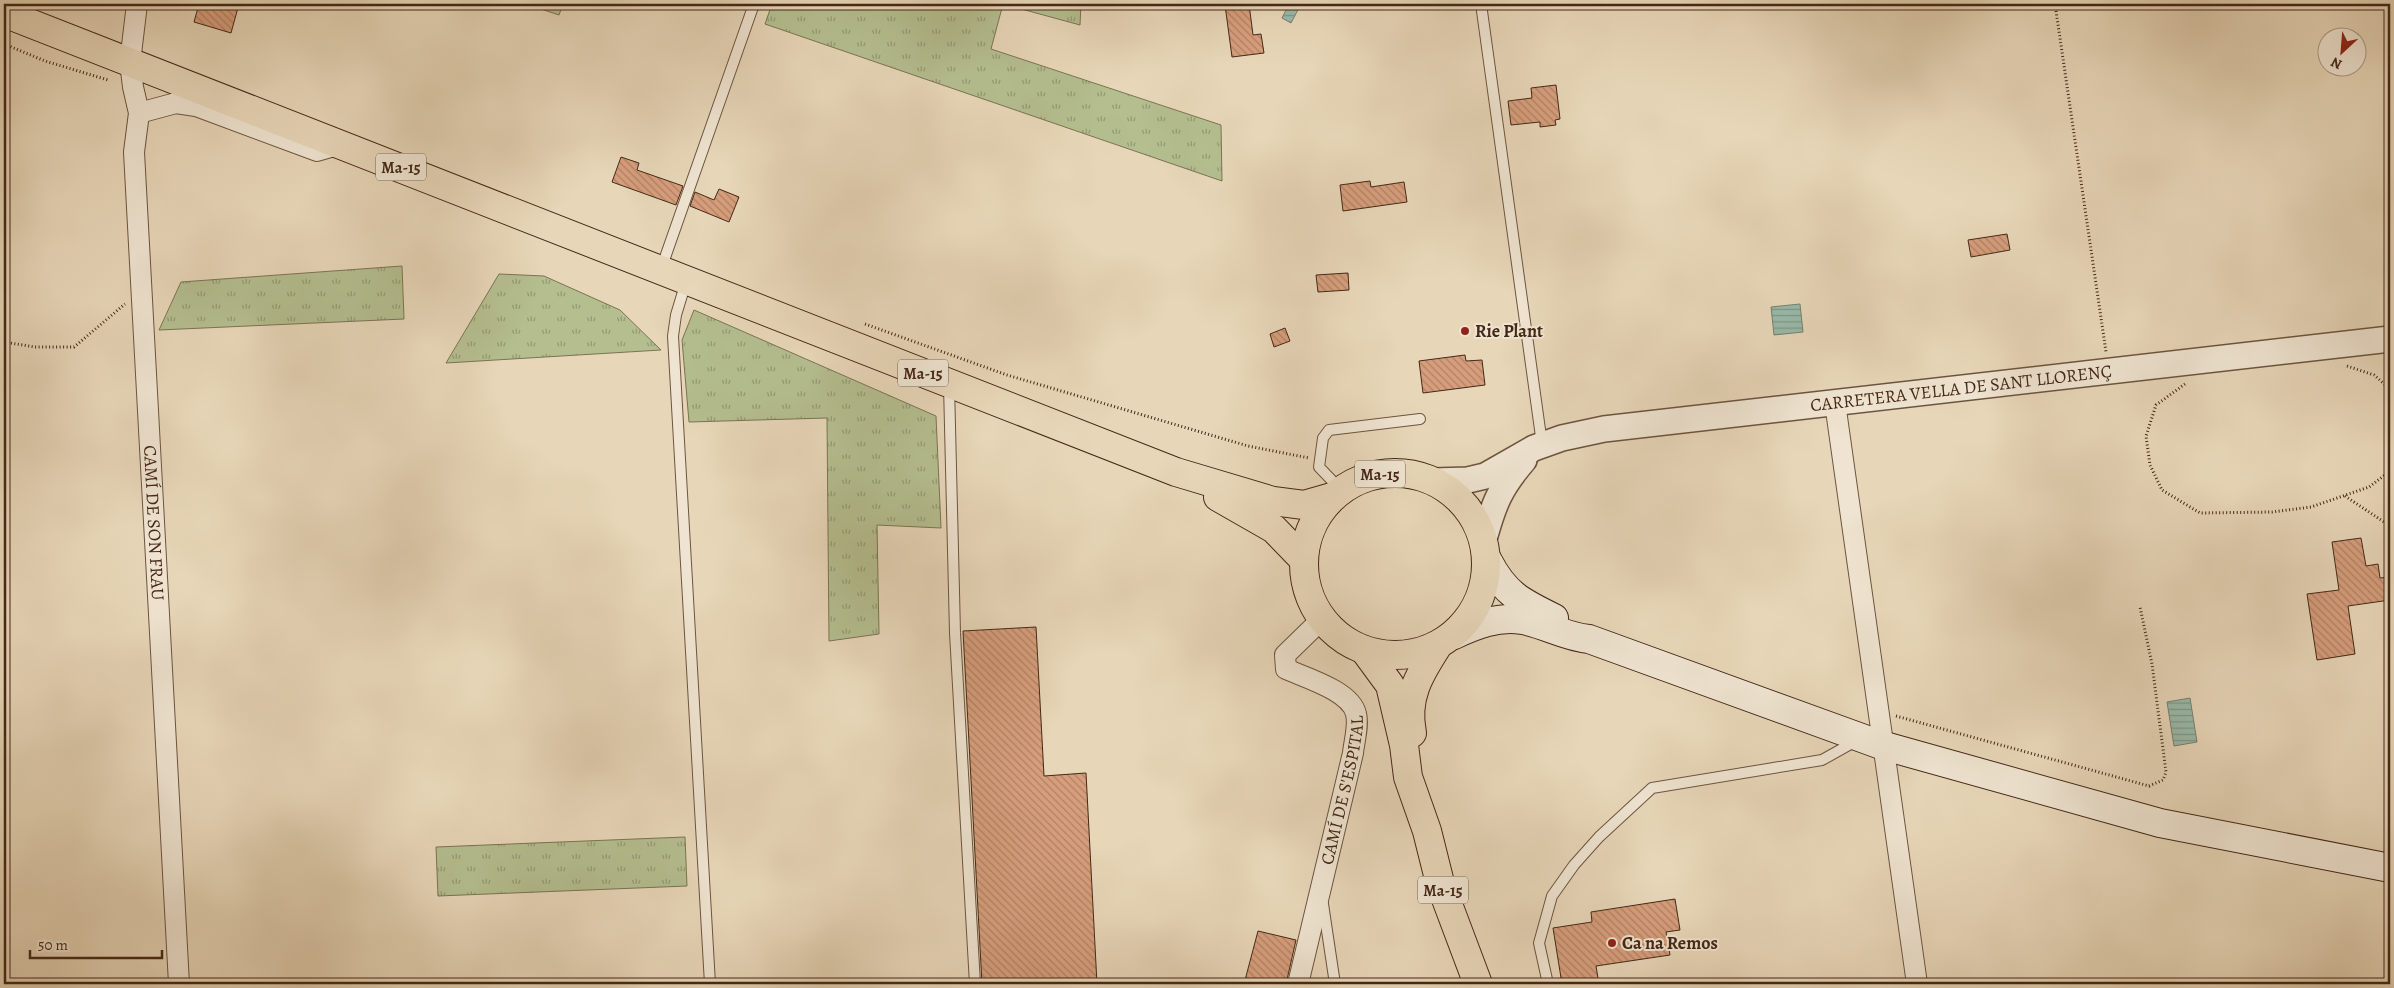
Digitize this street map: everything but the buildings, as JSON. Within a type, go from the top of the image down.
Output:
[{"type":"main road","name":"Ma-15","points":[[4,14],[131,74],[341,144],[1176,472],[1273,500],[1304,505],[1337,494],[1350,485],[1382,474],[1418,475],[1433,481],[1455,495],[1477,522],[1486,550],[1478,604],[1419,675],[1412,691],[1410,725],[1418,775],[1415,794]]},
{"type":"main road","name":"Ma-15","points":[[1176,472],[1189,482],[1274,529],[1304,560]]},
{"type":"main road","name":"Ma-15","points":[[1337,494],[1312,526],[1304,560],[1305,578],[1322,619],[1338,636],[1365,651],[1394,656],[1426,651],[1446,641]]},
{"type":"main road","points":[[1486,550],[1505,587],[1528,607],[1578,628],[1589,639]]},
{"type":"main road","points":[[1446,641],[1473,626],[1492,621],[1522,620],[1573,637],[1589,639],[1872,742],[2160,823],[2390,868]]},
{"type":"main road","name":"Ma-15","points":[[1365,651],[1390,685],[1404,745],[1408,777],[1415,794],[1440,883],[1478,984]]},
{"type":"street","points":[[131,74],[137,4]]},
{"type":"street","name":"CAMÍ DE SON FRAU","points":[[131,74],[139,114],[134,152],[140,290],[179,984]]},
{"type":"street","points":[[139,114],[176,103],[196,106],[317,151],[341,144]]},
{"type":"street","name":"CARRETERA VELLA DE SANT LLORENÇ","points":[[1433,481],[1468,480],[1485,476],[1538,447],[1562,438],[1604,429],[2390,339]]},
{"type":"street","points":[[1835,403],[1876,710],[1872,742],[1917,984]]},
{"type":"street","points":[[1486,550],[1497,499],[1505,483],[1538,447]]},
{"type":"street","name":"CAMÍ DE S'ESPITAL","points":[[1298,984],[1352,753],[1356,715],[1350,702],[1337,691],[1286,669],[1285,654],[1322,619]]},
{"type":"lane","points":[[661,270],[754,4]]},
{"type":"lane","points":[[1481,4],[1538,447]]},
{"type":"lane","points":[[687,281],[678,308],[672,336],[710,984]]},
{"type":"lane","points":[[949,384],[955,633],[975,984]]},
{"type":"lane","points":[[1337,494],[1319,467],[1323,438],[1330,430],[1420,419]]},
{"type":"lane","points":[[1548,984],[1539,943],[1552,896],[1574,865],[1599,837],[1652,788],[1822,760],[1872,742]]},
{"type":"lane","points":[[1321,888],[1335,984]]},
{"type":"path","points":[[2055,4],[2109,372]]},
{"type":"path","points":[[4,44],[45,61],[131,74]]},
{"type":"path","points":[[4,342],[35,347],[74,348],[140,290]]},
{"type":"path","points":[[856,321],[1007,375],[1248,446],[1320,460]]},
{"type":"path","points":[[2344,364],[2374,375],[2390,389]]},
{"type":"path","points":[[2187,382],[2156,405],[2146,436],[2150,465],[2162,490],[2200,513],[2272,512],[2311,507],[2370,487],[2390,471]]},
{"type":"path","points":[[2344,496],[2390,526]]},
{"type":"path","points":[[1876,710],[2149,786],[2163,780],[2166,772],[2152,664],[2140,607]]},
{"type":"green space","points":[[526,4],[563,4],[559,15]]},
{"type":"green space","points":[[772,4],[1003,4],[991,49],[1221,125],[1222,181],[765,24]]},
{"type":"green space","points":[[1003,4],[1081,4],[1080,25]]},
{"type":"green space","points":[[402,266],[404,319],[159,330],[181,282]]},
{"type":"green space","points":[[499,274],[544,276],[620,310],[661,350],[446,363]]},
{"type":"green space","points":[[694,310],[936,416],[941,528],[877,525],[879,634],[829,641],[827,418],[689,422],[682,340]]},
{"type":"green space","points":[[685,837],[687,886],[438,896],[436,847]]},
{"type":"shaded area","points":[[1289,4],[1301,4],[1291,23],[1282,18]]},
{"type":"shaded area","points":[[1800,304],[1803,332],[1774,335],[1771,307]]},
{"type":"shaded area","points":[[2190,698],[2197,742],[2174,746],[2167,702]]},
{"type":"place","name":"Rie Plant","points":[[1465,331]]},
{"type":"place","name":"Ca na Remos","points":[[1612,943]]}]
